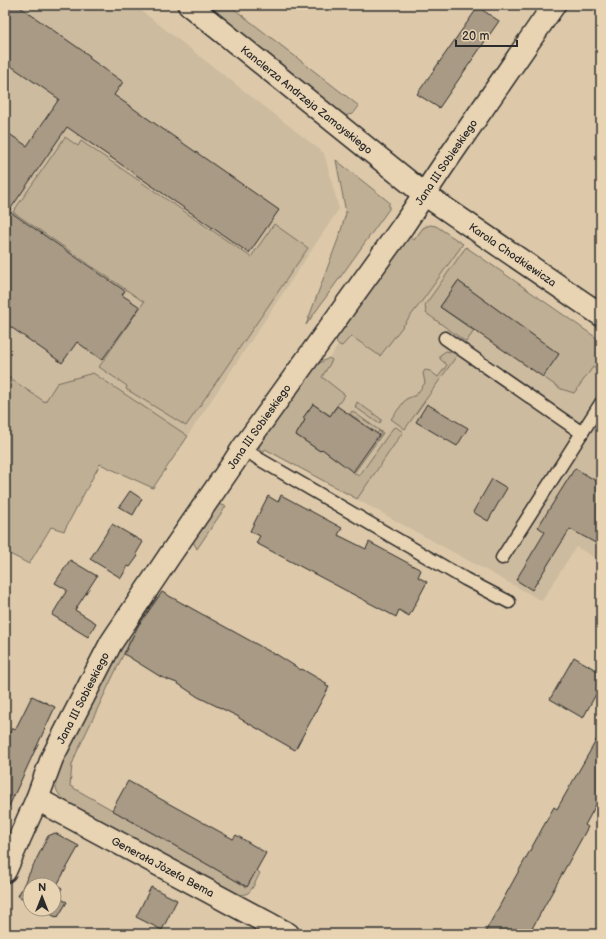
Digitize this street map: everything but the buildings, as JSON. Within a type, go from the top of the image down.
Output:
[{"type":"street","name":"Kanclerza Andrzeja Zamoyskiego","points":[[189,5],[424,194]]},
{"type":"street","name":"Jana III Sobieskiego","points":[[5,871],[37,799],[52,758],[111,643],[243,448],[389,245],[554,5]]},
{"type":"street","name":"Karola Chodkiewicza","points":[[424,194],[601,315]]},
{"type":"street","name":"Generała Józefa Bema","points":[[37,799],[288,934]]},
{"type":"lane","points":[[445,338],[582,433]]},
{"type":"lane","points":[[502,558],[601,403]]},
{"type":"lane","points":[[243,448],[259,459],[465,579],[509,602]]},
{"type":"shaded area","points":[[5,5],[134,5],[324,153],[339,209],[153,488],[100,464],[64,531],[51,527],[29,564],[6,552],[5,554]]},
{"type":"shaded area","points":[[201,5],[229,5],[359,106],[353,114],[342,116]]},
{"type":"shaded area","points":[[65,137],[78,146],[81,141],[251,257],[274,224],[308,248],[186,426],[126,389],[127,386],[99,367],[144,302],[13,212]]},
{"type":"shaded area","points":[[336,160],[389,202],[389,209],[306,325],[340,234],[346,213]]},
{"type":"shaded area","points":[[425,223],[601,346],[601,561],[576,547],[542,601],[265,449]]},
{"type":"shaded area","points":[[430,225],[436,226],[463,244],[380,356],[351,336],[342,346],[337,344],[336,338],[340,326],[406,234],[414,240],[423,228]]},
{"type":"shaded area","points":[[466,247],[601,341],[601,374],[593,367],[574,393],[561,389],[543,377],[558,354],[458,281],[440,307],[474,331],[466,342],[426,313],[425,305]]},
{"type":"shaded area","points":[[446,351],[458,354],[405,429],[391,419],[406,399],[416,395],[425,383],[423,373],[425,370],[430,371],[438,377],[447,365],[440,359],[440,355]]},
{"type":"shaded area","points":[[329,358],[332,360],[322,377],[345,395],[332,412],[333,413],[331,416],[313,404],[303,418],[305,420],[296,435],[320,451],[323,448],[326,452],[353,471],[381,433],[379,431],[377,434],[350,414],[352,411],[383,433],[354,473],[359,476],[393,428],[396,427],[403,432],[357,499],[265,449],[263,453],[259,448],[259,443],[312,367]]},
{"type":"shaded area","points":[[93,373],[188,436],[153,488],[100,464],[64,531],[51,527],[29,564],[6,552],[5,554],[5,375],[45,402],[57,383]]},
{"type":"shaded area","points":[[357,402],[381,419],[381,422],[378,423],[355,407]]},
{"type":"shaded area","points":[[217,504],[226,506],[197,549],[192,540]]},
{"type":"shaded area","points":[[156,596],[157,597],[152,605],[149,606],[150,609],[146,616],[142,618],[143,620],[129,642],[126,652],[125,651],[76,754],[72,765],[70,786],[247,886],[256,870],[260,873],[252,889],[246,894],[241,895],[229,891],[70,804],[61,797],[57,790],[57,771],[111,656]]}]
